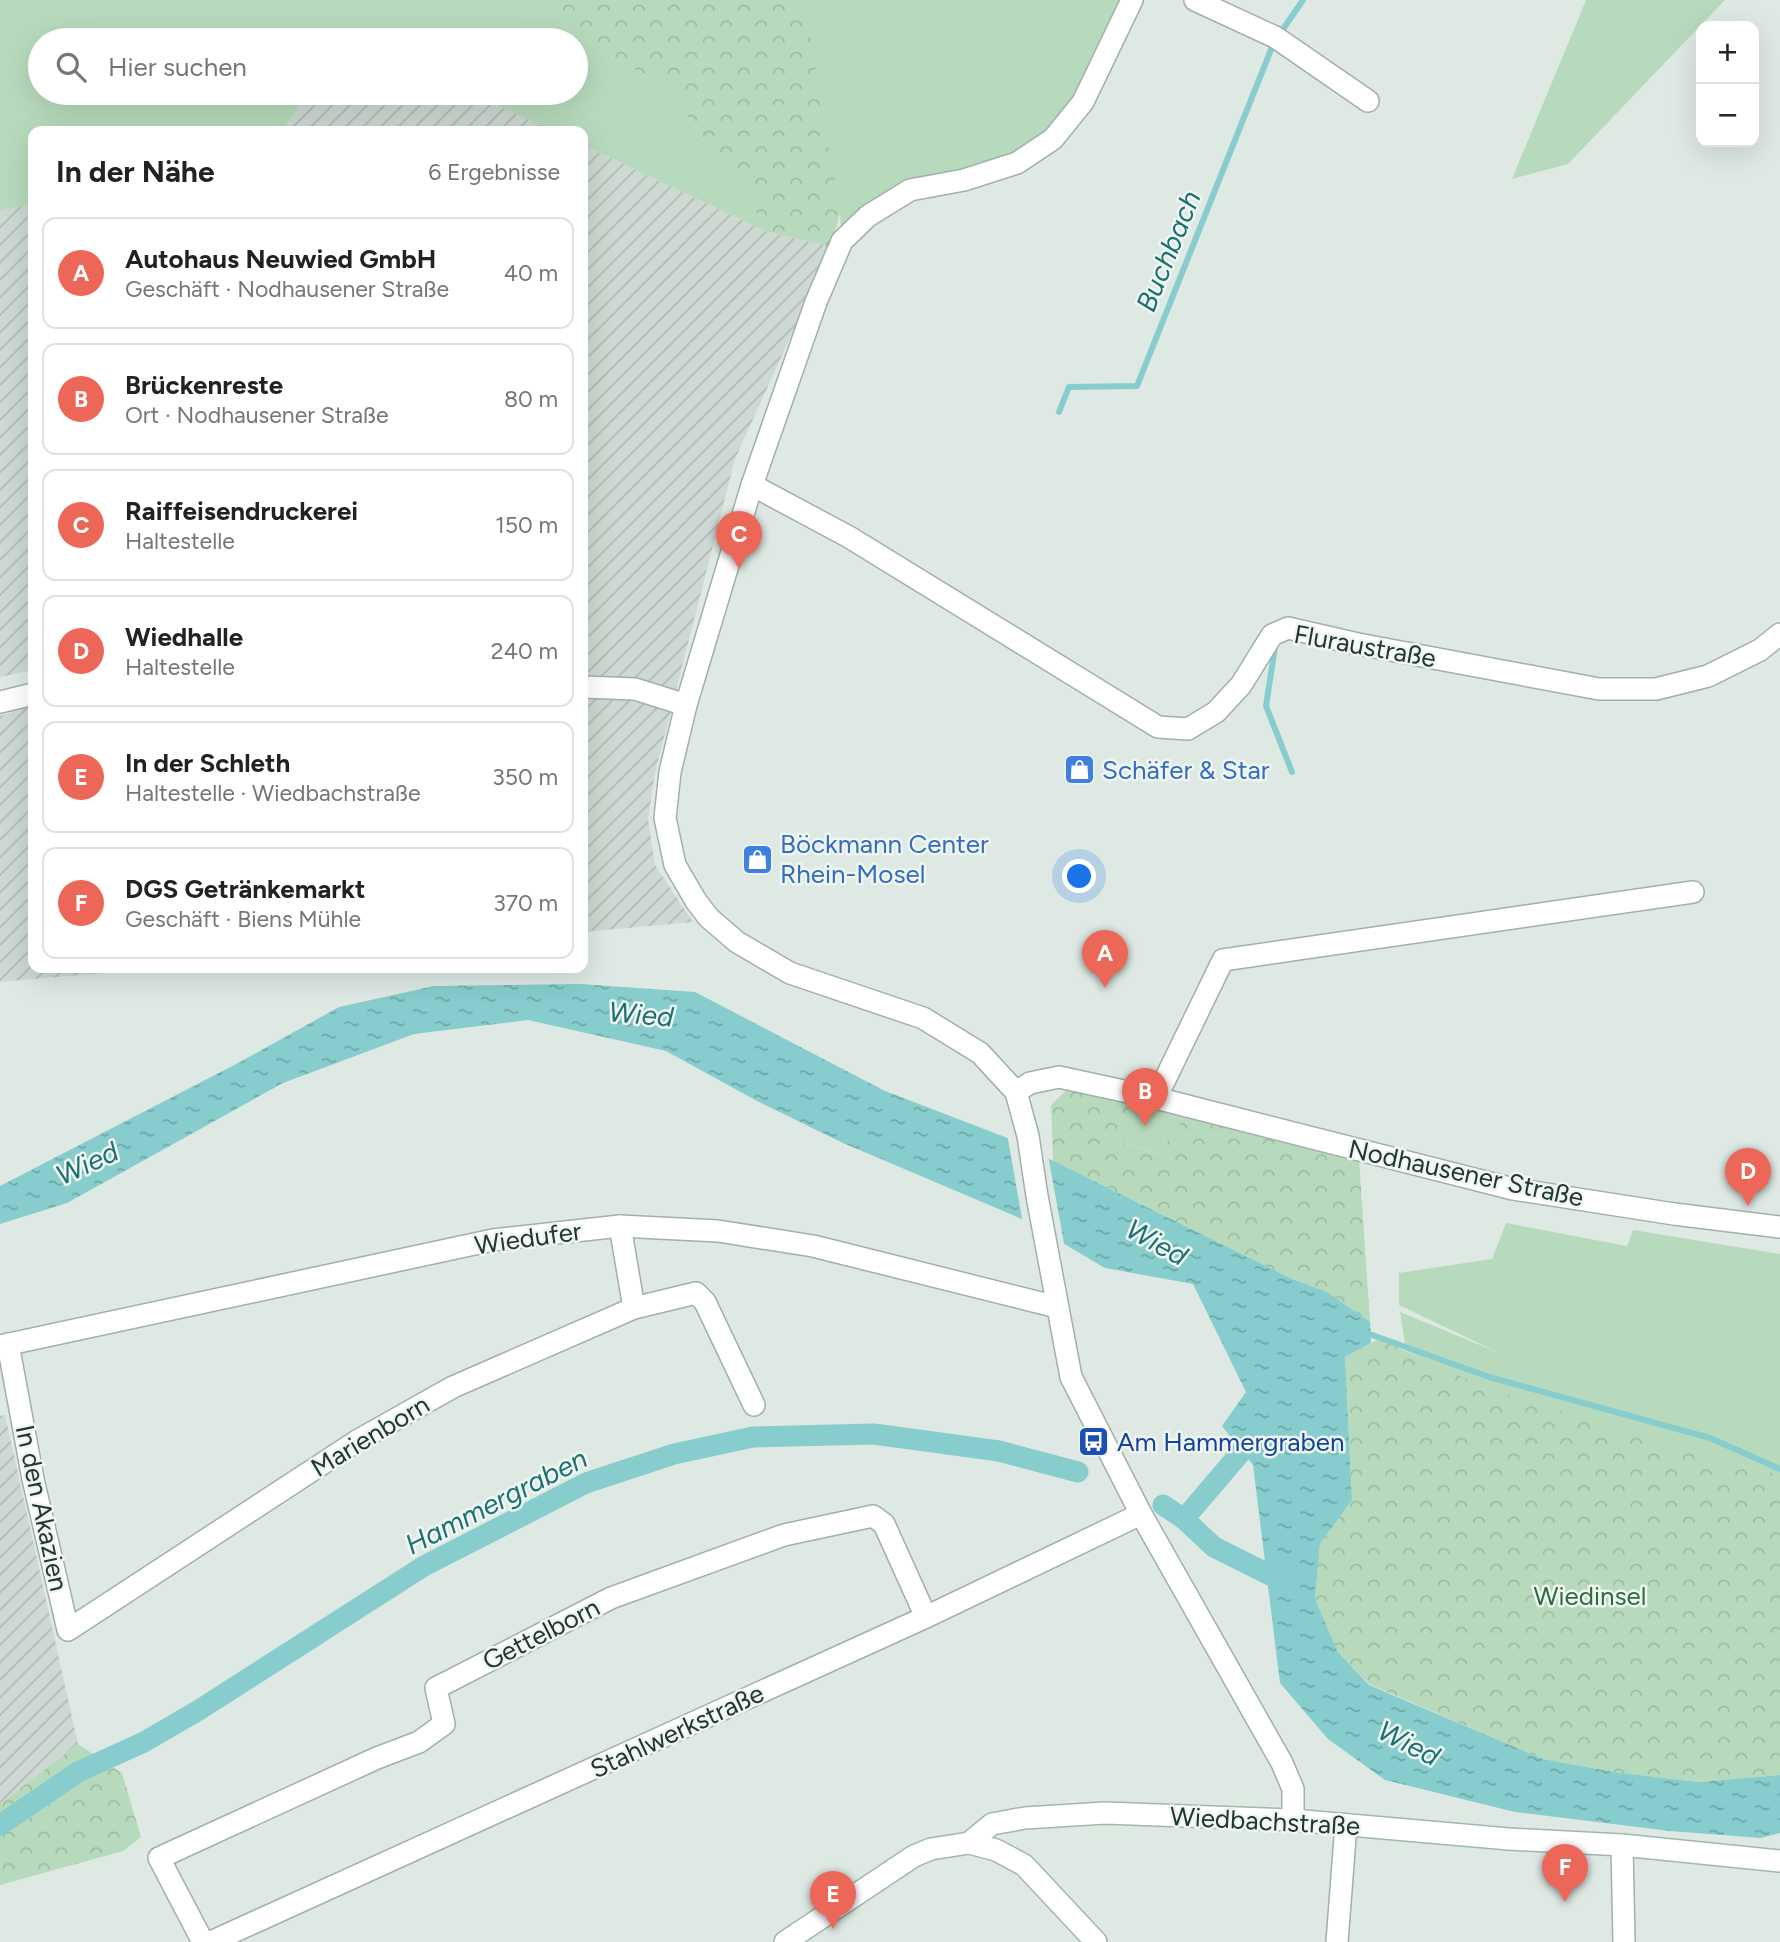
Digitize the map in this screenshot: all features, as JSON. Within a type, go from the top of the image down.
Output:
[{"type":"street","points":[[1132,0],[1083,102],[1053,139],[1017,163],[964,180],[911,190],[868,216],[842,241],[816,302],[752,485],[686,705],[670,772],[665,818],[675,865],[709,918],[737,943],[790,973],[923,1018],[980,1053],[1016,1092],[1028,1136],[1071,1377],[1141,1514],[1282,1763],[1293,1789],[1293,1821]]},
{"type":"street","points":[[1195,0],[1275,37],[1368,101]]},
{"type":"street","name":"Fluraustraße","points":[[752,485],[849,537],[1158,727],[1188,729],[1216,712],[1241,685],[1272,635],[1288,628],[1599,689],[1657,689],[1709,676],[1760,650],[1780,634]]},
{"type":"street","points":[[588,687],[635,689],[686,705]]},
{"type":"street","points":[[0,702],[28,695]]},
{"type":"street","points":[[1156,1098],[1223,960],[1693,892]]},
{"type":"street","name":"Nodhausener Straße","points":[[1016,1092],[1030,1083],[1059,1077],[1156,1098],[1513,1189],[1780,1227]]},
{"type":"street","points":[[620,1226],[634,1308]]},
{"type":"street","name":"Wiedufer","points":[[4,1345],[493,1240],[620,1226],[718,1231],[813,1246],[1057,1307]]},
{"type":"street","name":"Marienborn","points":[[68,1630],[357,1441],[453,1387],[634,1308],[696,1293],[705,1302],[754,1405]]},
{"type":"street","name":"In den Akazien","points":[[4,1345],[68,1630]]},
{"type":"street","name":"Stahlwerkstraße","points":[[211,1942],[926,1617],[1141,1514]]},
{"type":"street","name":"Gettelborn","points":[[204,1942],[159,1858],[377,1758],[419,1742],[443,1724],[436,1688],[611,1598],[784,1535],[873,1516],[884,1524],[926,1617]]},
{"type":"street","name":"Wiedbachstraße","points":[[785,1942],[914,1856],[931,1849],[969,1843],[992,1824],[1025,1818],[1105,1813],[1293,1821],[1509,1839],[1622,1845],[1780,1861]]},
{"type":"street","points":[[1337,1942],[1346,1825]]},
{"type":"street","points":[[969,1843],[996,1850],[1024,1866],[1096,1942]]},
{"type":"street","points":[[1622,1845],[1624,1942]]},
{"type":"shaded area","points":[[300,105],[498,105],[542,126],[285,126]]},
{"type":"shaded area","points":[[588,147],[765,231],[831,247],[735,459],[655,773],[648,819],[655,865],[693,922],[588,932]]},
{"type":"shaded area","points":[[28,205],[28,671],[0,677],[0,210]]},
{"type":"shaded area","points":[[28,707],[28,973],[104,973],[0,982],[0,716]]},
{"type":"shaded area","points":[[5,1415],[78,1744],[0,1804],[0,1416]]},
{"type":"green space","points":[[0,0],[556,0],[556,24],[563,28],[28,28],[28,105],[300,105],[285,126],[28,126],[28,205],[0,210]]},
{"type":"green space","points":[[556,0],[795,0],[806,11],[840,214],[831,247],[765,231],[743,183],[705,143],[672,91],[588,42],[588,28],[563,28],[556,24]]},
{"type":"green space","points":[[795,0],[1132,0],[1083,102],[1017,163],[910,190],[842,241],[840,214]]},
{"type":"green space","points":[[1586,0],[1725,0],[1705,21],[1696,21],[1696,30],[1568,164],[1512,179]]},
{"type":"green space","points":[[588,42],[672,91],[705,143],[743,182],[765,231],[588,147],[588,126],[542,126],[498,105],[588,105]]},
{"type":"green space","points":[[1070,1087],[1132,1104],[1120,1142],[1159,1154],[1184,1117],[1359,1159],[1370,1322],[1327,1292],[1290,1278],[1053,1161],[1051,1105]]},
{"type":"green space","points":[[1132,1104],[1184,1117],[1160,1154],[1120,1142]]},
{"type":"green space","points":[[1506,1223],[1627,1246],[1633,1230],[1780,1254],[1780,1475],[1692,1452],[1535,1518],[1419,1357],[1406,1351],[1400,1312],[1497,1352],[1399,1305],[1399,1273],[1492,1259]]},
{"type":"green space","name":"Wiedinsel","points":[[1379,1339],[1482,1386],[1692,1452],[1780,1475],[1780,1775],[1699,1782],[1614,1772],[1543,1759],[1369,1684],[1338,1652],[1315,1599],[1320,1544],[1352,1500],[1345,1357]]},
{"type":"green space","points":[[78,1744],[122,1773],[141,1837],[123,1851],[0,1885],[0,1804]]},
{"type":"water","points":[[580,984],[695,992],[885,1091],[1005,1137],[1290,1278],[1327,1292],[1370,1322],[1371,1343],[1345,1357],[1352,1500],[1320,1544],[1315,1599],[1338,1652],[1369,1685],[1543,1759],[1614,1772],[1699,1782],[1780,1775],[1780,1833],[1761,1838],[1670,1831],[1515,1812],[1385,1780],[1328,1739],[1280,1683],[1253,1465],[1222,1426],[1246,1392],[1193,1284],[1105,1268],[1022,1219],[843,1143],[757,1101],[666,1051],[528,1020],[414,1034],[283,1083],[67,1203],[0,1224],[0,1186],[240,1062],[339,1007],[434,986]]},
{"type":"pier","points":[[1007,1134],[1048,1155],[1065,1249],[1023,1224]]},
{"type":"waterway","name":"Buchbach","points":[[1279,35],[1303,0]]},
{"type":"waterway","name":"Buchbach","points":[[1059,412],[1069,387],[1137,386],[1274,42]]},
{"type":"waterway","name":"Buchbach","points":[[1275,647],[1266,706],[1292,772]]},
{"type":"waterway","name":"Wied","points":[[1364,1332],[1489,1377],[1710,1438],[1780,1469]]},
{"type":"waterway","points":[[1184,1519],[1259,1431]]},
{"type":"waterway","name":"Hammergraben","points":[[0,1825],[78,1772],[144,1742],[199,1710],[424,1566],[586,1483],[674,1454],[753,1437],[874,1434],[999,1451],[1078,1472]]},
{"type":"waterway","name":"Hammergraben","points":[[1163,1505],[1184,1519],[1214,1547],[1288,1584]]},
{"type":"place","name":"Raiffeisendruckerei","points":[[739,569]]},
{"type":"place","name":"Schäfer & Star","points":[[1079,770]]},
{"type":"place","name":"Böckmann Center Rhein-Mosel","points":[[757,859]]},
{"type":"place","name":"Autohaus Neuwied GmbH","points":[[1105,988]]},
{"type":"place","name":"Brückenreste","points":[[1145,1126]]},
{"type":"place","name":"Wiedhalle","points":[[1748,1206]]},
{"type":"place","name":"Am Hammergraben","points":[[1094,1442]]},
{"type":"place","name":"DGS Getränkemarkt","points":[[1565,1902]]},
{"type":"place","name":"In der Schleth","points":[[833,1929]]}]
